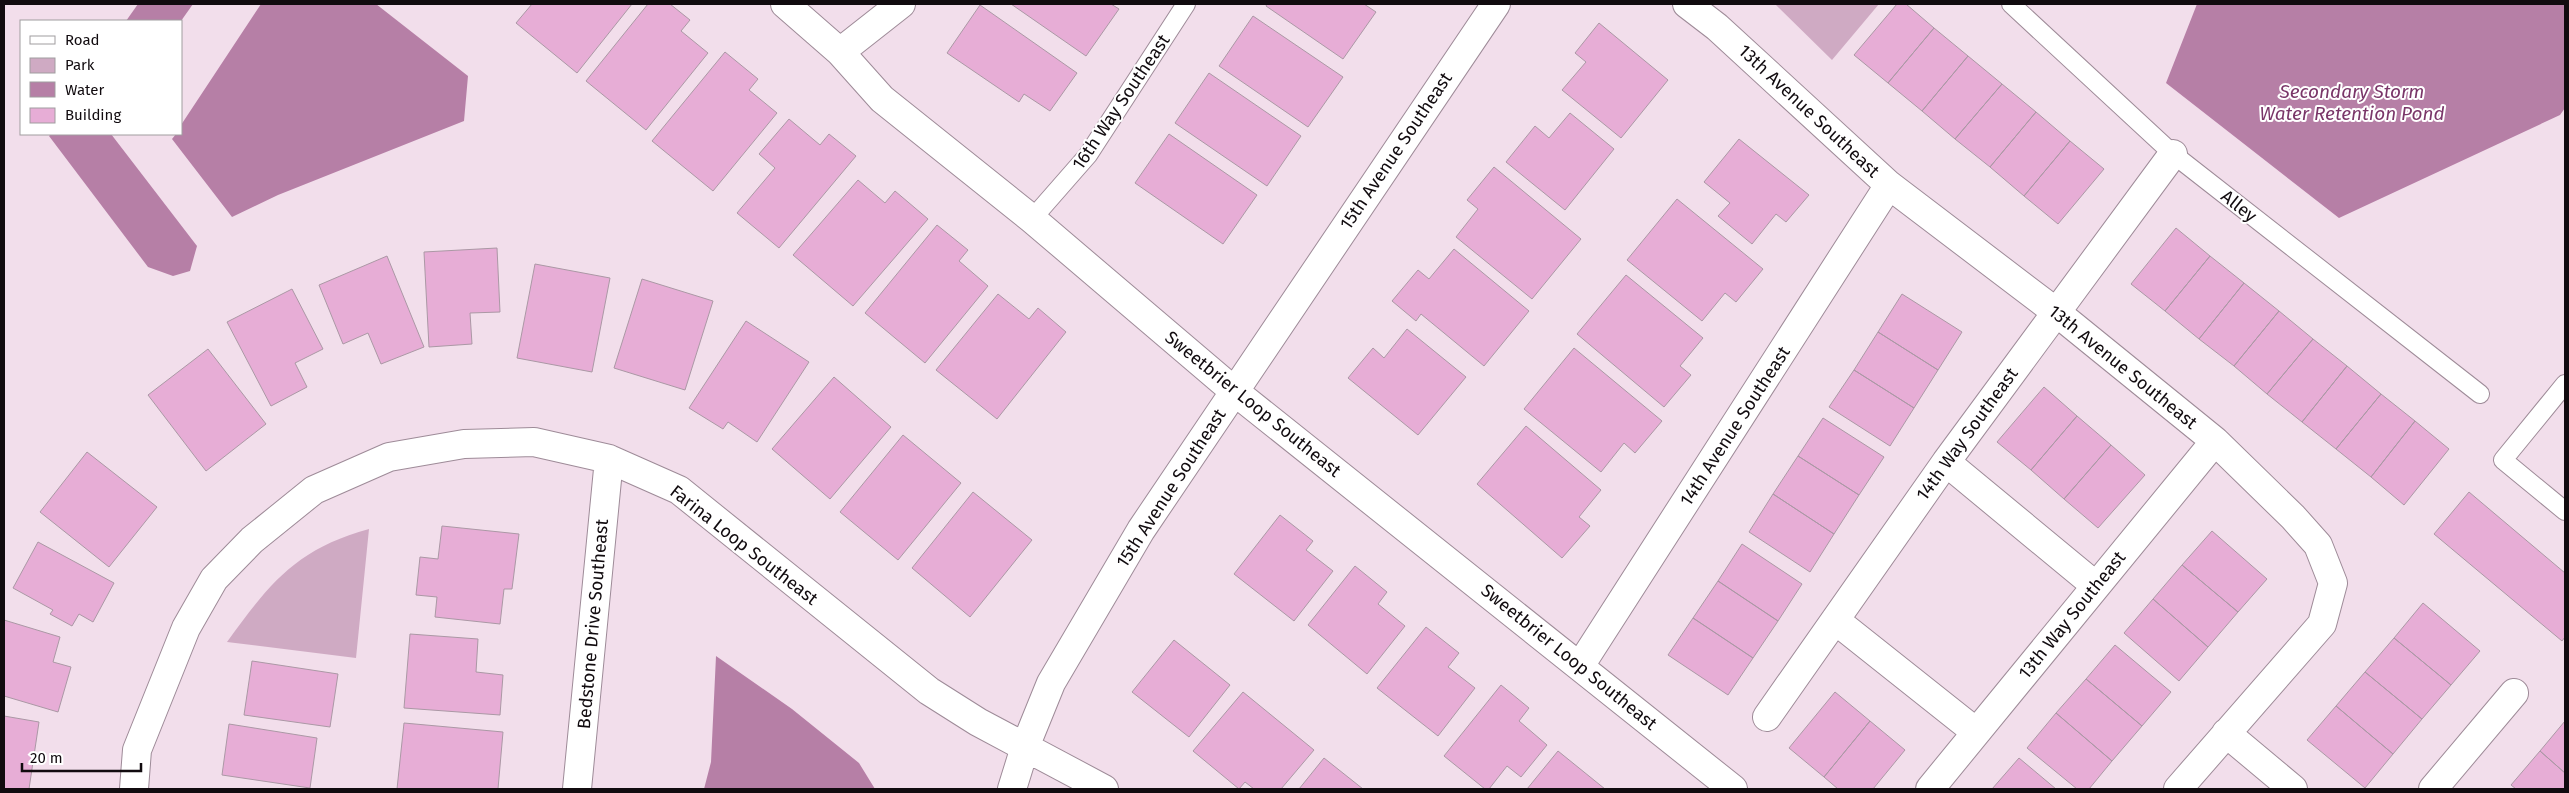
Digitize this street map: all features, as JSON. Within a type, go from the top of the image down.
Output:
[{"type":"street","name":"Sweetbrier Loop Southeast","points":[[785,4],[840,52],[882,99],[1032,219],[1234,391],[1733,789]]},
{"type":"street","points":[[840,52],[900,4]]},
{"type":"street","name":"15th Avenue Southeast","points":[[1012,789],[1025,747],[1051,683],[1141,530],[1496,4]]},
{"type":"street","name":"13th Avenue Southeast","points":[[1687,4],[1717,26],[1889,185],[2056,312],[2215,441],[2293,517],[2318,545],[2333,583],[2322,624],[2178,789]]},
{"type":"street","name":"14th Way Southeast","points":[[1766,717],[1946,462],[2173,154]]},
{"type":"street","name":"14th Avenue Southeast","points":[[1580,666],[1889,185]]},
{"type":"street","name":"13th Way Southeast","points":[[1930,789],[2215,441]]},
{"type":"street","name":"Farina Loop Southeast","points":[[134,789],[137,750],[186,628],[214,579],[252,540],[314,490],[389,457],[464,444],[534,442],[609,459],[679,490],[929,691],[973,719],[1104,789]]},
{"type":"street","name":"Bedstone Drive Southeast","points":[[577,789],[609,459]]},
{"type":"street","points":[[1946,462],[2096,586]]},
{"type":"street","points":[[1835,620],[1976,732]]},
{"type":"street","points":[[2433,789],[2514,693]]},
{"type":"street","points":[[2226,733],[2293,789]]},
{"type":"lane","name":"16th Way Southeast","points":[[1032,219],[1088,155],[1186,4]]},
{"type":"lane","name":"Alley","points":[[2011,4],[2173,154],[2480,394]]},
{"type":"lane","points":[[2565,384],[2503,460],[2565,512]]},
{"type":"green space","points":[[1775,4],[1879,4],[1832,60]]},
{"type":"green space","points":[[369,529],[356,658],[227,642],[257,602],[287,571],[303,558],[344,537]]},
{"type":"water","points":[[138,4],[193,4],[182,20],[127,20]]},
{"type":"water","points":[[261,4],[376,4],[468,76],[464,121],[278,195],[232,217],[172,139],[175,135],[182,135],[182,123]]},
{"type":"water","name":"Secondary Storm Water Retention Pond","points":[[2197,4],[2565,4],[2565,108],[2560,115],[2339,218],[2166,83]]},
{"type":"water","points":[[112,135],[197,246],[190,271],[173,276],[148,267],[49,136]]},
{"type":"water","points":[[716,656],[792,709],[859,763],[875,789],[704,789],[711,762]]},
{"type":"building","points":[[532,4],[632,4],[577,73],[516,23]]},
{"type":"building","points":[[648,4],[670,4],[690,20],[681,31],[708,53],[646,130],[586,81]]},
{"type":"building","points":[[1011,4],[1111,4],[1119,9],[1086,56]]},
{"type":"building","points":[[1267,4],[1364,4],[1376,12],[1343,59],[1266,6]]},
{"type":"building","points":[[1897,4],[1906,4],[1934,28],[1888,83],[1854,55]]},
{"type":"building","points":[[980,5],[1077,73],[1050,111],[1024,94],[1019,102],[947,53]]},
{"type":"building","points":[[1253,16],[1343,77],[1308,127],[1219,66]]},
{"type":"building","points":[[1599,23],[1668,80],[1621,138],[1562,90],[1586,62],[1575,53]]},
{"type":"building","points":[[1934,28],[1968,56],[1922,111],[1888,83]]},
{"type":"building","points":[[725,52],[758,79],[749,90],[777,113],[713,191],[652,141]]},
{"type":"building","points":[[1968,56],[2002,84],[1955,139],[1922,111]]},
{"type":"building","points":[[1209,73],[1301,136],[1267,186],[1175,123]]},
{"type":"building","points":[[2002,84],[2036,112],[1990,167],[1955,139]]},
{"type":"building","points":[[2036,112],[2070,141],[2024,196],[1990,167]]},
{"type":"building","points":[[1570,113],[1614,149],[1565,210],[1506,162],[1535,126],[1549,138]]},
{"type":"building","points":[[789,119],[820,145],[829,134],[856,156],[779,248],[737,213],[775,168],[759,154]]},
{"type":"building","points":[[1169,134],[1257,195],[1223,244],[1135,183]]},
{"type":"building","points":[[1739,139],[1809,195],[1786,222],[1776,214],[1752,244],[1718,216],[1730,203],[1704,182]]},
{"type":"building","points":[[2070,141],[2104,169],[2058,224],[2024,196]]},
{"type":"building","points":[[1494,167],[1581,239],[1532,299],[1456,237],[1478,209],[1467,200]]},
{"type":"building","points":[[858,180],[885,203],[895,191],[928,219],[853,306],[793,255]]},
{"type":"building","points":[[1677,199],[1763,269],[1736,302],[1725,293],[1702,321],[1627,260]]},
{"type":"building","points":[[937,225],[968,250],[959,261],[988,286],[925,363],[865,313]]},
{"type":"building","points":[[2176,228],[2210,256],[2165,311],[2131,284]]},
{"type":"building","points":[[497,248],[500,312],[470,313],[472,344],[429,347],[424,252]]},
{"type":"building","points":[[1454,249],[1529,311],[1484,366],[1421,314],[1416,321],[1392,301],[1418,270],[1429,279]]},
{"type":"building","points":[[387,256],[424,347],[381,364],[368,333],[343,344],[319,285]]},
{"type":"building","points":[[2210,256],[2244,283],[2199,339],[2165,311]]},
{"type":"building","points":[[535,264],[610,278],[592,372],[517,358]]},
{"type":"building","points":[[1626,275],[1703,338],[1680,366],[1691,375],[1664,407],[1577,334]]},
{"type":"building","points":[[642,279],[713,301],[685,390],[614,368]]},
{"type":"building","points":[[2244,283],[2279,311],[2234,366],[2199,339]]},
{"type":"building","points":[[292,289],[323,349],[295,363],[307,387],[271,406],[227,322]]},
{"type":"building","points":[[998,294],[1029,319],[1038,308],[1066,332],[997,419],[936,370]]},
{"type":"building","points":[[1902,294],[1962,332],[1938,370],[1878,332]]},
{"type":"building","points":[[2279,311],[2313,339],[2267,394],[2234,366]]},
{"type":"building","points":[[746,321],[809,362],[757,442],[728,422],[723,429],[689,408]]},
{"type":"building","points":[[1407,329],[1466,377],[1418,435],[1348,378],[1373,348],[1384,358]]},
{"type":"building","points":[[1878,332],[1938,370],[1914,408],[1854,370]]},
{"type":"building","points":[[2313,339],[2347,366],[2302,422],[2267,394]]},
{"type":"building","points":[[1574,348],[1662,421],[1635,453],[1624,443],[1601,472],[1524,409]]},
{"type":"building","points":[[208,349],[266,424],[206,471],[148,395]]},
{"type":"building","points":[[2347,366],[2381,394],[2336,449],[2302,422]]},
{"type":"building","points":[[1854,370],[1914,408],[1890,446],[1829,407]]},
{"type":"building","points":[[834,377],[891,427],[830,499],[772,449]]},
{"type":"building","points":[[2044,387],[2077,416],[2031,470],[1997,442]]},
{"type":"building","points":[[2381,394],[2415,421],[2371,477],[2336,449]]},
{"type":"building","points":[[2077,416],[2111,445],[2064,499],[2031,470]]},
{"type":"building","points":[[1823,418],[1884,457],[1859,495],[1798,456]]},
{"type":"building","points":[[2415,421],[2449,449],[2404,505],[2371,477]]},
{"type":"building","points":[[1526,426],[1601,490],[1579,517],[1590,526],[1562,558],[1477,484]]},
{"type":"building","points":[[903,435],[961,483],[898,560],[840,512]]},
{"type":"building","points":[[2111,445],[2145,475],[2098,528],[2064,499]]},
{"type":"building","points":[[87,452],[157,507],[109,567],[40,512]]},
{"type":"building","points":[[1798,456],[1859,495],[1834,534],[1773,494]]},
{"type":"building","points":[[973,492],[1032,540],[970,617],[912,568]]},
{"type":"building","points":[[2469,492],[2565,573],[2565,637],[2562,641],[2434,534]]},
{"type":"building","points":[[1773,494],[1834,534],[1810,572],[1749,532]]},
{"type":"building","points":[[1280,515],[1313,541],[1306,550],[1333,571],[1294,621],[1234,574]]},
{"type":"building","points":[[442,526],[519,534],[512,589],[504,589],[500,624],[435,617],[437,597],[416,595],[420,557],[438,559]]},
{"type":"building","points":[[2212,531],[2267,579],[2238,612],[2182,565]]},
{"type":"building","points":[[38,542],[114,583],[93,622],[79,614],[72,626],[50,614],[53,610],[13,588]]},
{"type":"building","points":[[1742,544],[1802,584],[1778,621],[1718,581]]},
{"type":"building","points":[[2182,565],[2238,612],[2208,647],[2153,599]]},
{"type":"building","points":[[1355,566],[1387,592],[1378,604],[1405,626],[1367,674],[1308,625]]},
{"type":"building","points":[[1718,581],[1778,621],[1753,658],[1693,618]]},
{"type":"building","points":[[2153,599],[2208,647],[2179,681],[2124,633]]},
{"type":"building","points":[[2423,603],[2480,651],[2451,685],[2394,638]]},
{"type":"building","points":[[1693,618],[1753,658],[1728,695],[1668,655]]},
{"type":"building","points":[[4,620],[60,637],[53,662],[71,667],[58,712],[4,696]]},
{"type":"building","points":[[1426,627],[1459,653],[1448,667],[1475,688],[1438,736],[1377,688]]},
{"type":"building","points":[[410,634],[478,639],[476,672],[503,675],[500,715],[404,708]]},
{"type":"building","points":[[2394,638],[2451,685],[2422,719],[2365,672]]},
{"type":"building","points":[[1174,640],[1230,685],[1189,737],[1132,692]]},
{"type":"building","points":[[2115,645],[2171,692],[2142,726],[2086,679]]},
{"type":"building","points":[[252,661],[338,674],[330,727],[244,715]]},
{"type":"building","points":[[2365,672],[2422,719],[2393,754],[2336,706]]},
{"type":"building","points":[[2086,679],[2142,726],[2112,761],[2056,713]]},
{"type":"building","points":[[1501,685],[1529,708],[1519,721],[1547,745],[1521,777],[1507,766],[1489,789],[1485,789],[1444,756]]},
{"type":"building","points":[[1243,692],[1314,750],[1281,789],[1254,789],[1245,782],[1239,789],[1193,751]]},
{"type":"building","points":[[1835,692],[1870,721],[1824,777],[1789,748]]},
{"type":"building","points":[[2336,706],[2393,754],[2365,788],[2307,740]]},
{"type":"building","points":[[2056,713],[2112,761],[2089,789],[2077,789],[2027,748]]},
{"type":"building","points":[[4,716],[39,722],[29,789],[4,789]]},
{"type":"building","points":[[1870,721],[1905,750],[1873,789],[1838,789],[1824,777]]},
{"type":"building","points":[[2565,721],[2565,773],[2540,751]]},
{"type":"building","points":[[404,723],[503,732],[498,789],[397,789]]},
{"type":"building","points":[[229,724],[317,738],[310,788],[222,775]]},
{"type":"building","points":[[1558,751],[1605,789],[1527,789]]},
{"type":"building","points":[[2540,751],[2565,773],[2565,789],[2516,789],[2511,785]]},
{"type":"building","points":[[1324,758],[1363,789],[1299,789]]},
{"type":"building","points":[[2019,758],[2056,789],[1992,789]]}]
